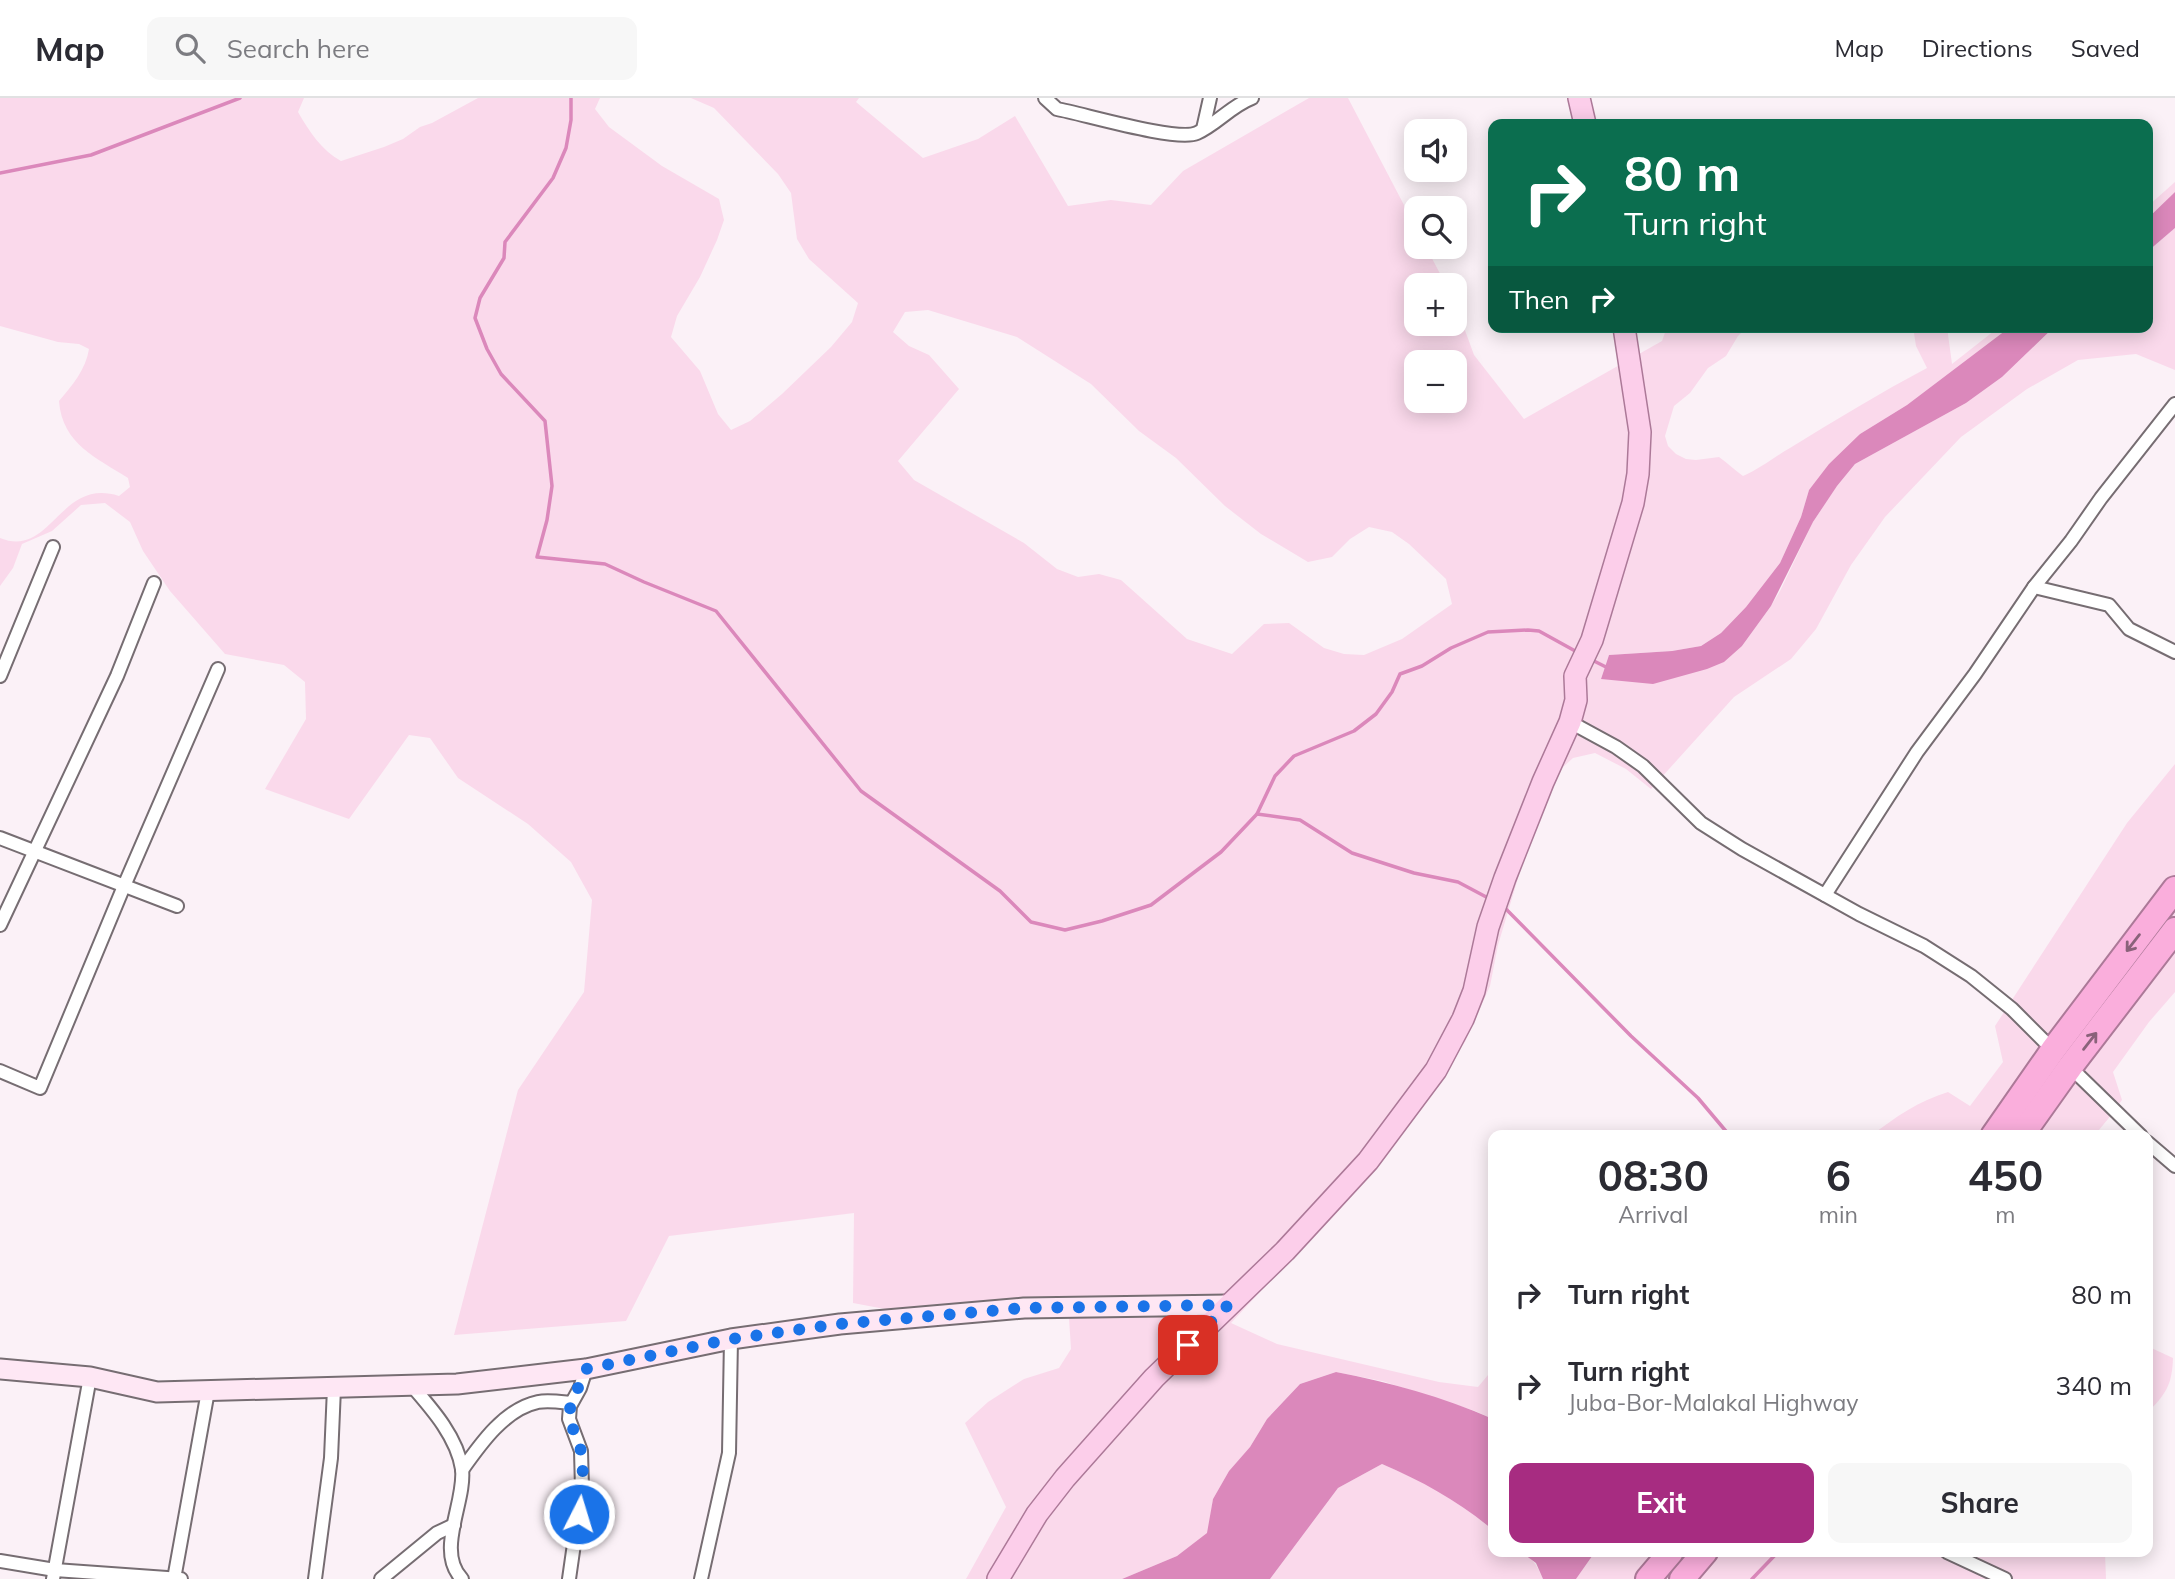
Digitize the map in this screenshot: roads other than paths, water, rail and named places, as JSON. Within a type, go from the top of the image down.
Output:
[{"type":"highway","points":[[2024,1130],[2061,1058],[2175,889]]},
{"type":"highway","points":[[1998,1130],[2175,930]]},
{"type":"highway","points":[[1648,1579],[1667,1557]]},
{"type":"highway","points":[[1682,1579],[1701,1557]]},
{"type":"main road","points":[[1579,98],[1584,119]]},
{"type":"main road","points":[[998,1579],[1037,1514],[1065,1478],[1154,1378],[1285,1251],[1368,1161],[1436,1070],[1463,1019],[1474,991],[1488,927],[1505,878],[1570,722],[1576,700],[1575,676],[1592,640],[1633,503],[1638,474],[1640,432],[1625,333]]},
{"type":"street","points":[[1045,98],[1057,109],[1172,135],[1195,134],[1241,102],[1252,98]]},
{"type":"street","points":[[1203,129],[1210,98]]},
{"type":"street","points":[[1825,895],[1917,752],[1975,674],[2034,587],[2175,404]]},
{"type":"street","points":[[0,676],[53,547]]},
{"type":"street","points":[[0,925],[117,676],[154,583]]},
{"type":"street","points":[[2034,587],[2109,605],[2129,629],[2175,652]]},
{"type":"street","points":[[0,1071],[40,1088],[218,669]]},
{"type":"street","points":[[1570,722],[1616,747],[1643,766],[1701,823],[1742,849],[1924,946],[1971,976],[2012,1009],[2135,1130]]},
{"type":"street","points":[[0,838],[177,906]]},
{"type":"street","points":[[2153,1147],[2175,1166]]},
{"type":"street","points":[[0,1369],[90,1377],[157,1392],[412,1386],[468,1383],[586,1369],[731,1339],[839,1324],[1024,1308],[1228,1305]]},
{"type":"street","points":[[701,1579],[729,1454],[731,1339]]},
{"type":"street","points":[[569,1579],[582,1488],[581,1451],[569,1419],[571,1403],[580,1388],[586,1369]]},
{"type":"street","points":[[54,1575],[90,1377]]},
{"type":"street","points":[[412,1386],[436,1413],[459,1456],[463,1484],[451,1554],[462,1579]]},
{"type":"street","points":[[315,1579],[331,1458],[334,1388]]},
{"type":"street","points":[[174,1579],[208,1391]]},
{"type":"street","points":[[462,1470],[493,1431],[521,1408],[541,1401],[571,1403]]},
{"type":"street","points":[[381,1579],[437,1533],[454,1525]]},
{"type":"street","points":[[1958,1557],[2005,1579]]},
{"type":"street","points":[[0,1561],[54,1575],[181,1579]]},
{"type":"waterway","points":[[0,173],[91,155],[240,98]]},
{"type":"waterway","points":[[571,98],[571,120],[566,148],[553,178],[505,242],[504,258],[480,298],[475,318],[487,349],[501,374],[545,421],[552,486],[547,520],[537,557],[605,564],[716,611],[861,791],[1000,891],[1031,922],[1065,930],[1151,905],[1221,852],[1257,814],[1275,776],[1294,756],[1354,731],[1376,714],[1392,692],[1400,674],[1422,666],[1451,648],[1488,632],[1528,630],[1539,631],[1577,652]]},
{"type":"waterway","points":[[1590,659],[1608,668]]},
{"type":"waterway","points":[[1257,814],[1300,820],[1352,853],[1414,873],[1458,882],[1490,899]]},
{"type":"waterway","points":[[1503,906],[1631,1036],[1698,1098],[1725,1130]]},
{"type":"waterway","points":[[1752,1579],[1773,1557]]}]
